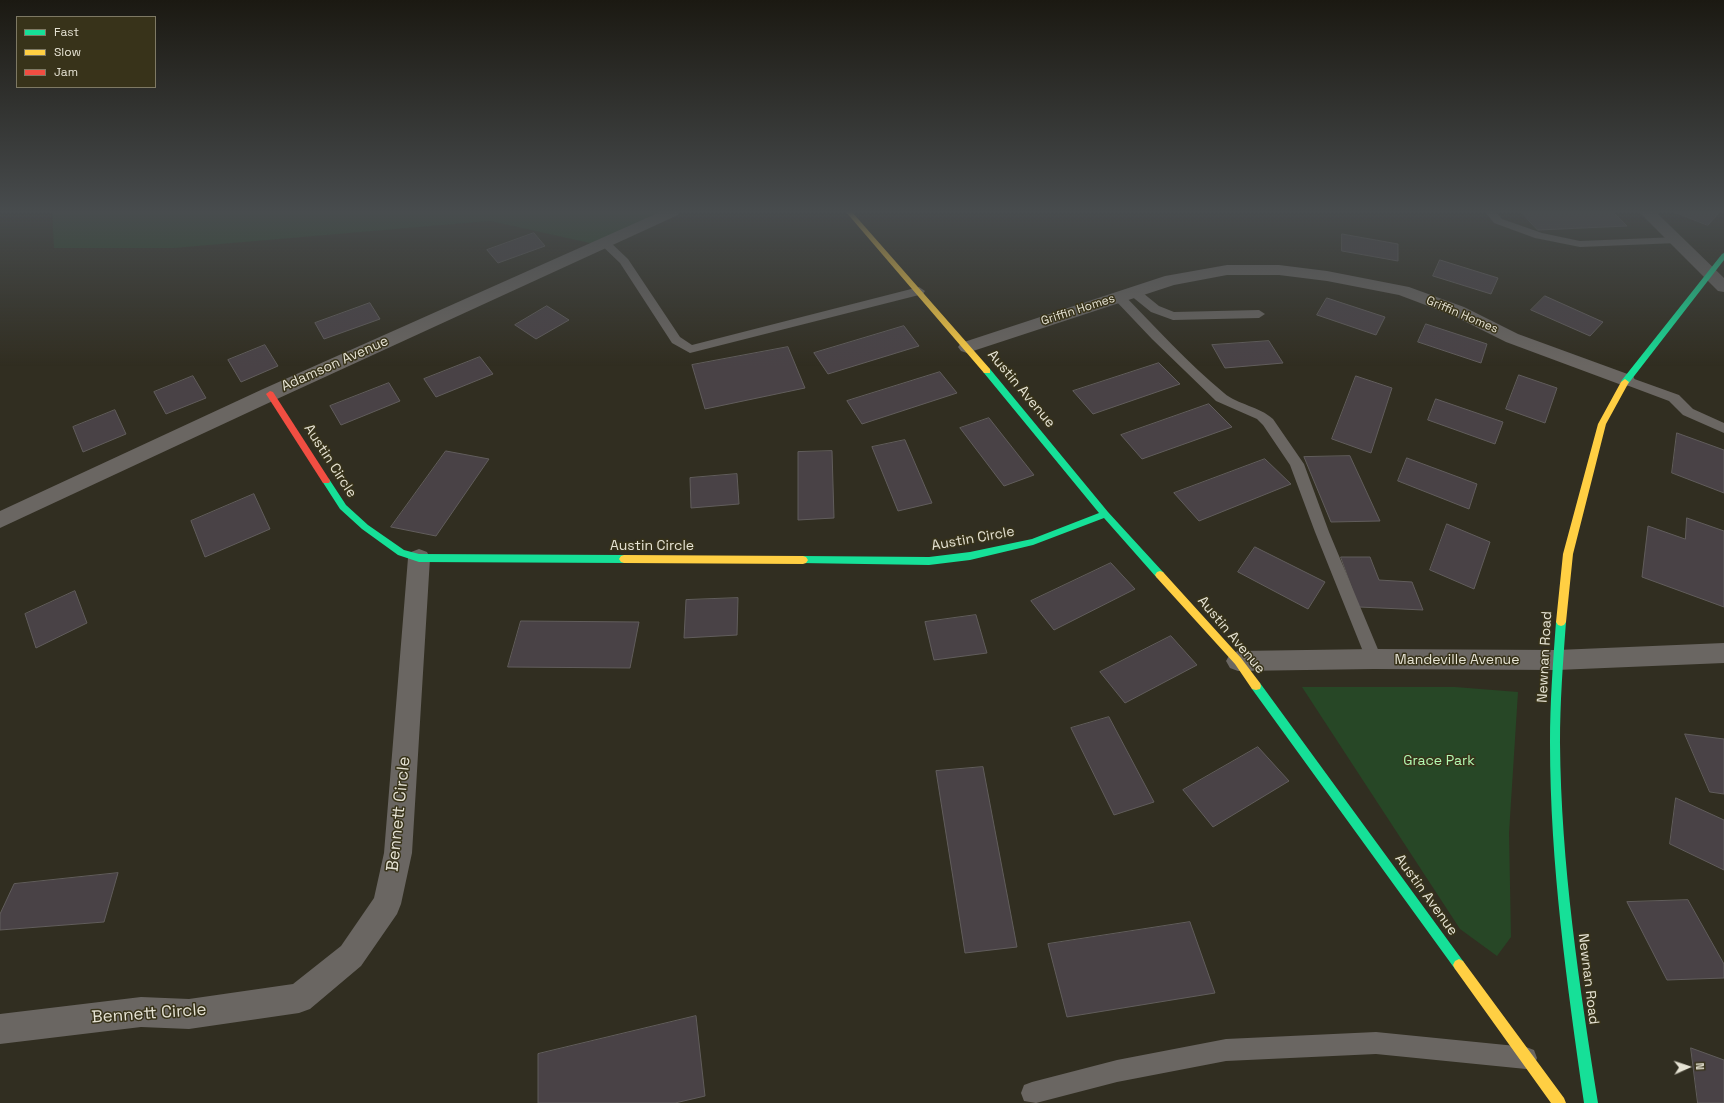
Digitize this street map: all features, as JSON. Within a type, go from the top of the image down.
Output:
[{"type":"street","name":"Adamson Avenue","points":[[0,520],[270,394],[557,263]]},
{"type":"street","name":"Austin Avenue","points":[[895,263],[967,347],[1106,514],[1238,662],[1560,1103]]},
{"type":"street","points":[[1700,263],[1724,288]]},
{"type":"street","name":"Newnan Road","points":[[1591,1103],[1569,955],[1562,870],[1556,736],[1557,660],[1568,554],[1602,424],[1626,380],[1717,263]]},
{"type":"street","name":"Griffin Homes","points":[[967,347],[1170,280],[1227,270],[1279,270],[1327,276],[1403,291],[1458,311],[1512,338],[1626,380]]},
{"type":"street","name":"Austin Circle","points":[[270,394],[343,507],[365,527],[401,553],[419,558],[929,561],[970,556],[1033,542],[1106,514]]},
{"type":"street","name":"Bennett Circle","points":[[0,1028],[141,1012],[189,1014],[299,998],[352,956],[387,904],[398,853],[419,558]]},
{"type":"street","name":"Mandeville Avenue","points":[[1238,662],[1374,659],[1557,660],[1724,653]]},
{"type":"lane","points":[[626,263],[676,340],[690,349],[919,291]]},
{"type":"lane","points":[[1127,295],[1173,316],[1260,314]]},
{"type":"lane","points":[[1127,295],[1156,336],[1221,398],[1262,416],[1268,422],[1297,464],[1322,532],[1374,659]]},
{"type":"lane","points":[[1626,380],[1674,398],[1688,412],[1724,428]]},
{"type":"lane","points":[[1032,1093],[1117,1071],[1226,1050],[1376,1043],[1527,1058]]},
{"type":"green space","name":"Grace Park","points":[[1302,687],[1455,687],[1518,692],[1509,833],[1511,937],[1497,956],[1460,929]]},
{"type":"building","points":[[1438,263],[1451,263],[1498,278],[1491,294],[1433,276]]},
{"type":"building","points":[[1545,296],[1603,322],[1590,336],[1531,310]]},
{"type":"building","points":[[1327,298],[1385,317],[1376,335],[1317,315]]},
{"type":"building","points":[[370,303],[380,319],[324,339],[315,323]]},
{"type":"building","points":[[547,306],[569,320],[536,339],[515,325]]},
{"type":"building","points":[[1426,324],[1487,344],[1481,363],[1418,342]]},
{"type":"building","points":[[904,326],[919,346],[828,374],[814,353]]},
{"type":"building","points":[[1269,341],[1283,363],[1225,368],[1212,345]]},
{"type":"building","points":[[265,345],[278,366],[241,382],[228,360]]},
{"type":"building","points":[[788,347],[805,388],[705,409],[692,365]]},
{"type":"building","points":[[480,357],[493,374],[436,397],[424,379]]},
{"type":"building","points":[[1159,363],[1180,384],[1093,414],[1073,391]]},
{"type":"building","points":[[940,372],[957,393],[862,424],[847,401]]},
{"type":"building","points":[[1519,375],[1557,388],[1545,423],[1506,409]]},
{"type":"building","points":[[193,376],[206,398],[166,414],[154,392]]},
{"type":"building","points":[[1356,376],[1392,388],[1371,453],[1332,439]]},
{"type":"building","points":[[389,383],[400,401],[341,425],[330,406]]},
{"type":"building","points":[[1436,399],[1503,422],[1495,444],[1428,420]]},
{"type":"building","points":[[1209,404],[1232,427],[1142,459],[1121,435]]},
{"type":"building","points":[[115,410],[126,434],[83,452],[73,427]]},
{"type":"building","points":[[989,418],[1034,475],[1004,486],[960,428]]},
{"type":"building","points":[[1677,433],[1724,450],[1724,493],[1672,473]]},
{"type":"building","points":[[905,440],[932,503],[898,511],[872,447]]},
{"type":"building","points":[[446,451],[489,459],[436,536],[391,527]]},
{"type":"building","points":[[832,451],[834,518],[798,520],[798,452]]},
{"type":"building","points":[[1350,456],[1380,521],[1331,522],[1304,457]]},
{"type":"building","points":[[1407,458],[1477,484],[1469,509],[1398,481]]},
{"type":"building","points":[[1265,459],[1291,484],[1199,521],[1174,493]]},
{"type":"building","points":[[737,474],[739,504],[691,508],[690,478]]},
{"type":"building","points":[[254,494],[270,529],[205,557],[191,521]]},
{"type":"building","points":[[1687,518],[1724,531],[1724,607],[1642,577],[1648,526],[1685,539]]},
{"type":"building","points":[[1447,524],[1490,542],[1474,589],[1430,570]]},
{"type":"building","points":[[1255,547],[1325,582],[1308,609],[1238,572]]},
{"type":"building","points":[[1341,557],[1370,557],[1379,580],[1412,582],[1423,610],[1359,607]]},
{"type":"building","points":[[1111,563],[1135,589],[1054,630],[1031,601]]},
{"type":"building","points":[[75,591],[87,623],[36,648],[25,614]]},
{"type":"building","points":[[738,598],[737,635],[684,638],[686,600]]},
{"type":"building","points":[[976,615],[987,653],[934,660],[925,622]]},
{"type":"building","points":[[521,621],[639,622],[630,668],[508,667]]},
{"type":"building","points":[[1171,636],[1197,665],[1125,703],[1100,672]]},
{"type":"building","points":[[1109,717],[1154,802],[1114,815],[1071,728]]},
{"type":"building","points":[[1685,734],[1724,739],[1724,794],[1710,792]]},
{"type":"building","points":[[1258,747],[1289,781],[1213,827],[1183,790]]},
{"type":"building","points":[[983,767],[1017,947],[965,953],[936,771]]},
{"type":"building","points":[[1676,798],[1724,820],[1724,870],[1670,844]]},
{"type":"building","points":[[118,873],[104,922],[0,930],[0,914],[14,884]]},
{"type":"building","points":[[1688,900],[1724,964],[1724,978],[1667,980],[1627,902]]},
{"type":"building","points":[[1190,922],[1215,993],[1067,1017],[1048,944]]},
{"type":"building","points":[[696,1016],[705,1096],[675,1103],[538,1103],[538,1054]]},
{"type":"building","points":[[1691,1048],[1724,1060],[1724,1103],[1698,1103]]},
{"type":"traffic: fast","points":[[1625,382],[1717,263]]},
{"type":"traffic: fast","points":[[987,371],[1105,514],[1160,575]]},
{"type":"traffic: fast","points":[[326,481],[343,507],[365,527],[401,553],[419,558],[624,559]]},
{"type":"traffic: fast","points":[[803,560],[929,561],[970,556],[1033,542],[1105,514]]},
{"type":"traffic: fast","points":[[1561,622],[1556,682],[1555,742],[1557,803],[1566,924],[1591,1103]]},
{"type":"traffic: fast","points":[[1256,686],[1459,965]]},
{"type":"traffic: slow","points":[[894,263],[987,371]]},
{"type":"traffic: slow","points":[[1561,622],[1568,554],[1602,424],[1625,382]]},
{"type":"traffic: slow","points":[[624,559],[803,560]]},
{"type":"traffic: slow","points":[[1160,575],[1238,661],[1256,686]]},
{"type":"traffic: slow","points":[[1459,965],[1559,1103]]},
{"type":"traffic: jam","points":[[270,394],[326,481]]}]
